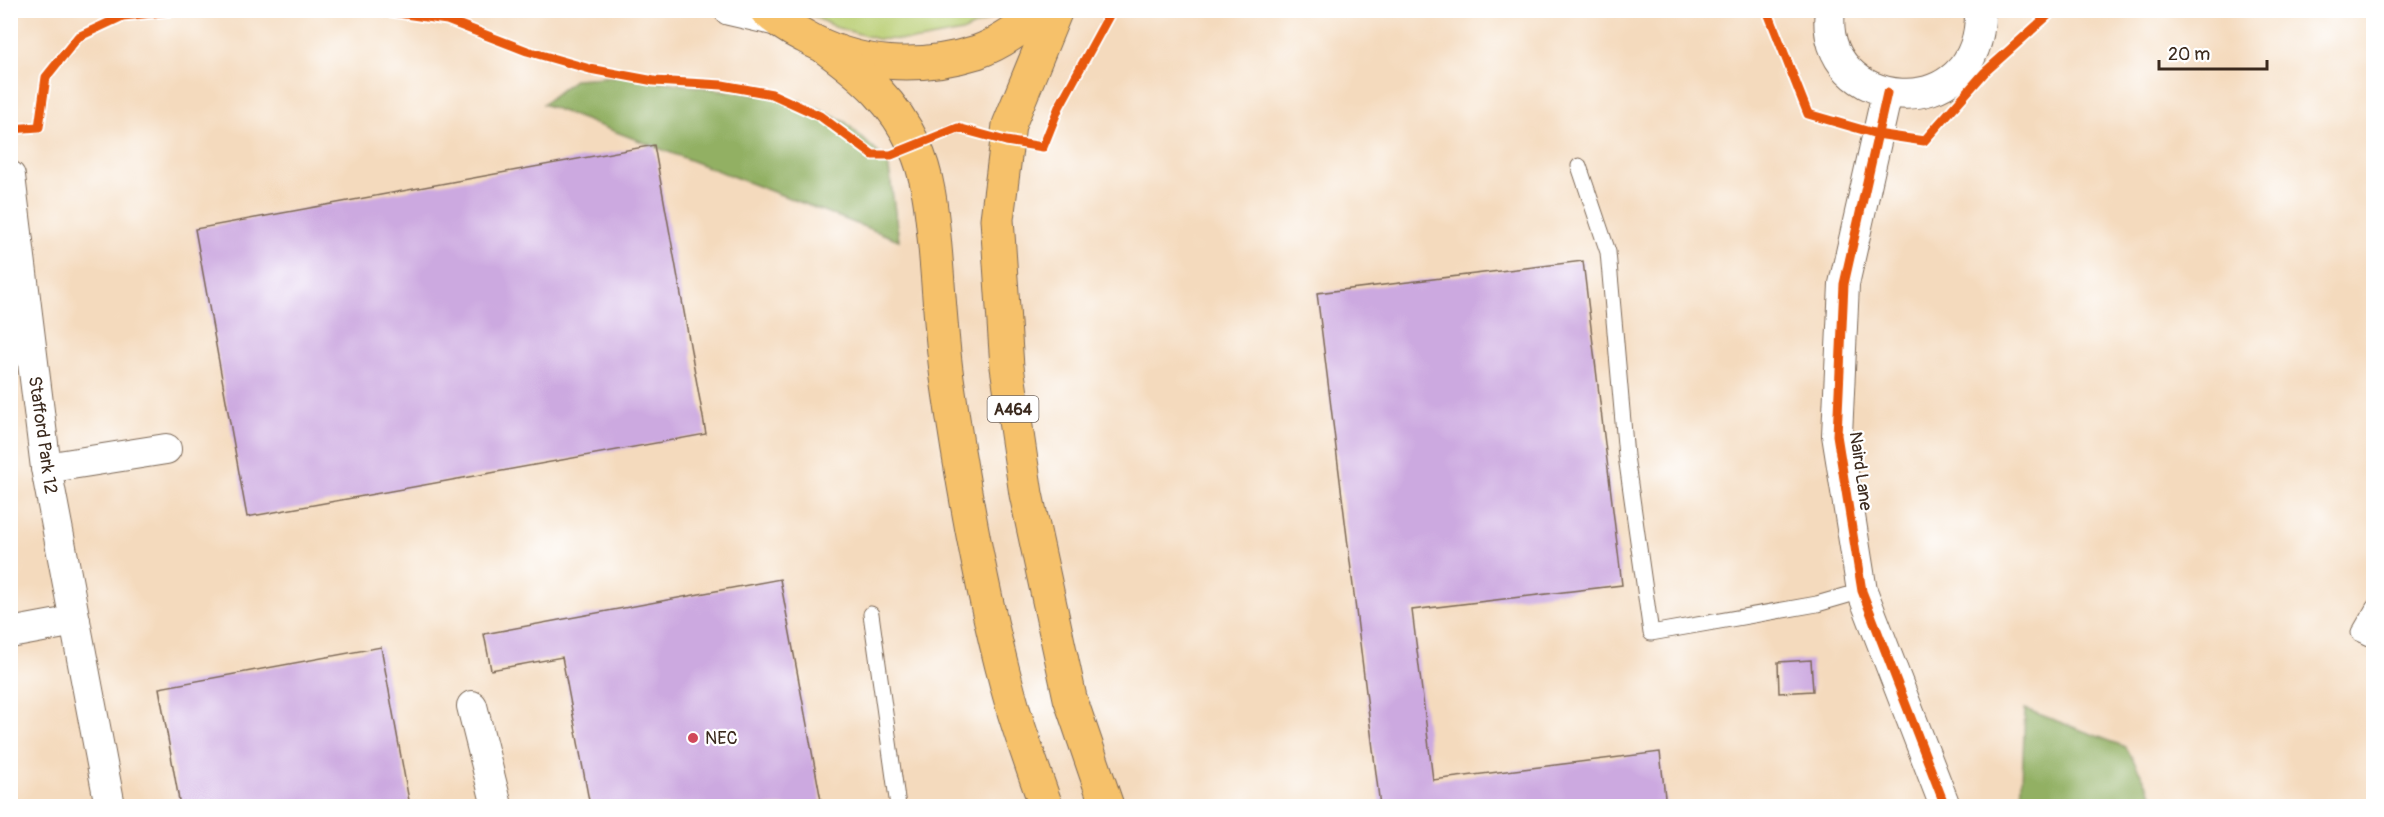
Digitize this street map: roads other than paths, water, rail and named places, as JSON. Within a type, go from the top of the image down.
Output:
[{"type":"highway","points":[[827,50],[880,63],[928,63],[978,51],[1015,33],[1043,10]]},
{"type":"highway","name":"A464","points":[[1056,10],[1009,125],[997,219],[1006,356],[1026,494],[1070,698],[1107,807]]},
{"type":"highway","points":[[772,16],[827,50],[856,71],[883,96],[902,121],[921,164],[932,215],[947,376],[980,572],[1014,712],[1046,807]]},
{"type":"street","points":[[729,10],[772,16]]},
{"type":"street","points":[[1830,10],[1828,21],[1833,45],[1845,67],[1864,83],[1887,93],[1912,95],[1937,88],[1958,74],[1973,53],[1981,29],[1980,10]]},
{"type":"street","name":"Naird Lane","points":[[1887,93],[1844,284],[1837,435],[1862,591],[1945,807]]},
{"type":"street","name":"Stafford Park 12","points":[[10,176],[46,468],[110,807]]},
{"type":"street","points":[[46,468],[166,449]]},
{"type":"street","points":[[10,633],[75,621]]},
{"type":"street","points":[[472,706],[496,807]]},
{"type":"lane","points":[[1579,166],[1608,252],[1626,456],[1651,633],[1817,604],[1862,591]]},
{"type":"lane","points":[[2373,607],[2359,633],[2373,640]]},
{"type":"lane","points":[[871,614],[898,807]]},
{"type":"place","name":"NEC","points":[[693,738]]}]
